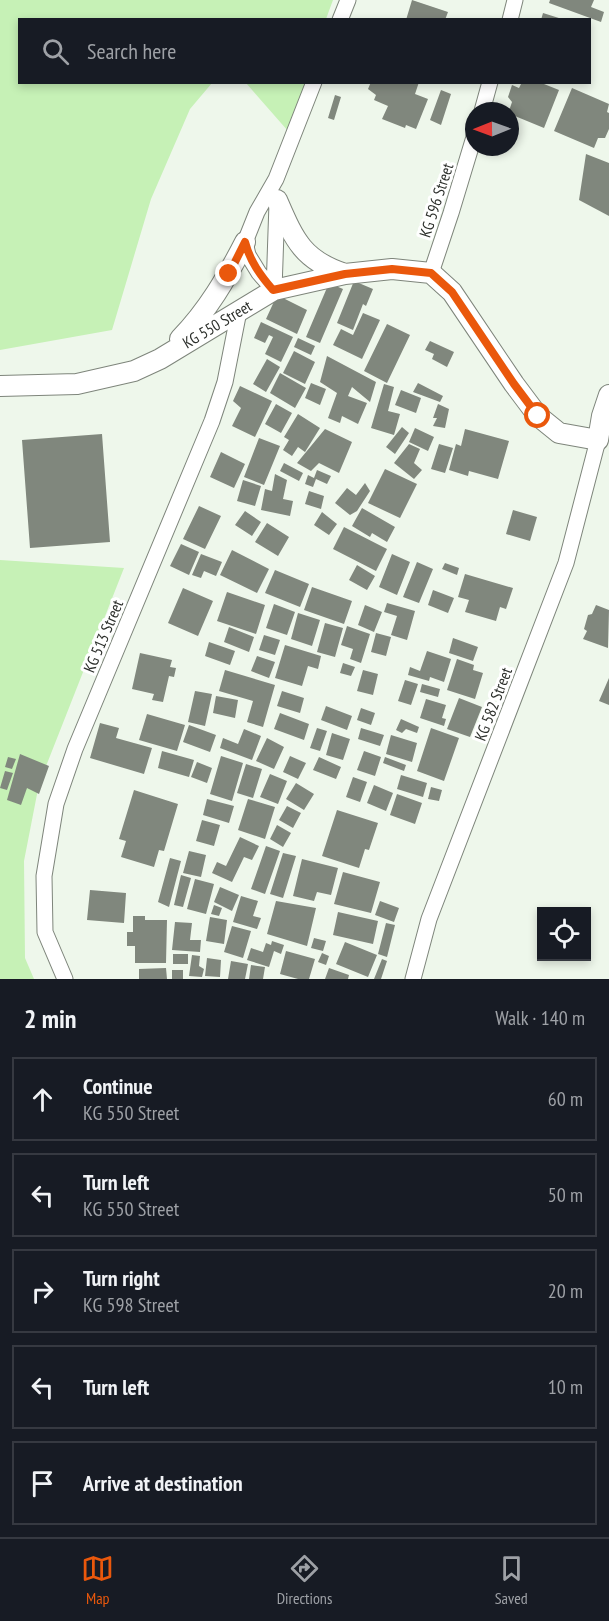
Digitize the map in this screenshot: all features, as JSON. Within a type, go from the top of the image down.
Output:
[{"type":"street","points":[[341,18],[348,0]]},
{"type":"street","points":[[511,18],[516,0]]},
{"type":"street","points":[[160,359],[201,317],[229,274],[257,212],[276,179],[313,84]]},
{"type":"street","points":[[484,102],[489,84]]},
{"type":"street","name":"KG 596 Street","points":[[431,273],[468,156]]},
{"type":"street","points":[[273,290],[276,179]]},
{"type":"street","points":[[277,200],[292,235],[305,251],[325,267],[345,274]]},
{"type":"street","points":[[245,242],[248,255],[273,290]]},
{"type":"street","name":"KG 550 Street","points":[[0,386],[77,384],[134,370],[160,359],[273,290],[345,274],[392,269],[431,273]]},
{"type":"street","points":[[431,273],[452,292],[538,416],[559,433],[598,440],[602,416],[609,395]]},
{"type":"street","name":"KG 513 Street","points":[[65,979],[45,932],[44,876],[56,804],[75,749],[212,421],[225,382],[239,311]]},
{"type":"street","name":"KG 582 Street","points":[[414,979],[429,920],[566,563],[598,440]]},
{"type":"green space","points":[[0,0],[333,0],[326,18],[18,18],[18,84],[211,84],[190,109],[151,199],[112,330],[0,350]]},
{"type":"green space","points":[[247,84],[305,84],[288,131]]},
{"type":"green space","points":[[0,560],[124,568],[39,784],[24,861],[25,958],[34,979],[0,979]]},
{"type":"building","points":[[412,0],[448,12],[446,18],[407,18]]},
{"type":"building","points":[[550,0],[594,0],[591,7],[604,12],[601,22],[549,3]]},
{"type":"building","points":[[543,13],[559,18],[542,18]]},
{"type":"building","points":[[370,84],[418,84],[415,94],[428,99],[416,129],[406,125],[405,128],[382,119],[388,106],[374,100],[376,95],[368,89]]},
{"type":"building","points":[[521,84],[544,84],[559,90],[544,128],[519,118],[519,102],[512,102],[508,97],[512,85],[519,88]]},
{"type":"building","points":[[572,88],[609,104],[607,112],[609,113],[609,129],[605,138],[598,138],[594,148],[554,131]]},
{"type":"building","points":[[441,90],[451,94],[441,125],[430,120]]},
{"type":"building","points":[[335,95],[341,97],[334,120],[328,118]]},
{"type":"building","points":[[586,154],[609,163],[609,216],[579,200]]},
{"type":"building","points":[[354,281],[373,289],[366,306],[363,304],[353,330],[337,323]]},
{"type":"building","points":[[329,283],[343,289],[320,343],[306,337]]},
{"type":"building","points":[[277,295],[307,310],[297,334],[266,319]]},
{"type":"building","points":[[363,313],[380,320],[362,359],[333,345],[341,329],[353,335]]},
{"type":"building","points":[[261,322],[293,337],[281,362],[265,354],[273,337],[269,335],[265,343],[254,338]]},
{"type":"building","points":[[387,324],[410,335],[387,383],[364,371]]},
{"type":"building","points":[[298,338],[315,346],[311,355],[294,347]]},
{"type":"building","points":[[430,341],[454,352],[447,367],[432,359],[434,354],[425,350]]},
{"type":"building","points":[[294,351],[315,362],[305,384],[283,373]]},
{"type":"building","points":[[327,356],[376,382],[370,402],[352,387],[348,396],[367,403],[358,424],[342,416],[340,423],[328,418],[337,393],[320,382]]},
{"type":"building","points":[[267,359],[280,367],[266,392],[253,384]]},
{"type":"building","points":[[280,373],[306,388],[295,408],[270,393]]},
{"type":"building","points":[[311,383],[326,389],[320,405],[305,398]]},
{"type":"building","points":[[418,383],[443,396],[440,402],[413,392]]},
{"type":"building","points":[[384,384],[394,387],[388,411],[400,414],[394,435],[371,428]]},
{"type":"building","points":[[240,386],[272,401],[255,437],[232,426],[241,408],[233,401]]},
{"type":"building","points":[[401,390],[421,398],[416,413],[395,405]]},
{"type":"building","points":[[276,404],[292,413],[281,433],[265,424]]},
{"type":"building","points":[[438,404],[449,409],[445,428],[433,426],[437,418],[433,418]]},
{"type":"building","points":[[298,414],[320,428],[305,452],[298,447],[292,456],[283,450],[289,440],[284,437]]},
{"type":"building","points":[[402,427],[409,433],[395,454],[386,447]]},
{"type":"building","points":[[415,428],[434,437],[428,451],[409,442]]},
{"type":"building","points":[[325,429],[352,442],[339,473],[319,463],[311,471],[297,463]]},
{"type":"building","points":[[465,429],[509,441],[498,479],[469,471],[468,476],[449,470],[456,444],[461,446]]},
{"type":"building","points":[[102,434],[110,542],[30,548],[22,440]]},
{"type":"building","points":[[259,438],[280,446],[264,485],[244,477]]},
{"type":"building","points":[[409,444],[420,449],[414,463],[422,470],[414,479],[394,463]]},
{"type":"building","points":[[439,444],[453,448],[445,473],[431,469]]},
{"type":"building","points":[[221,452],[245,464],[234,488],[210,477]]},
{"type":"building","points":[[284,463],[303,473],[299,481],[280,471]]},
{"type":"building","points":[[385,469],[417,484],[400,518],[368,503]]},
{"type":"building","points":[[317,470],[331,476],[327,484],[316,479],[313,487],[305,484],[308,475],[314,478]]},
{"type":"building","points":[[275,474],[287,480],[283,499],[293,501],[290,516],[261,510],[265,489],[272,491]]},
{"type":"building","points":[[243,480],[261,486],[255,506],[237,501]]},
{"type":"building","points":[[365,483],[370,491],[357,511],[350,515],[335,503],[347,488],[356,495]]},
{"type":"building","points":[[309,491],[324,496],[321,509],[305,504]]},
{"type":"building","points":[[199,506],[221,516],[205,549],[183,539]]},
{"type":"building","points":[[362,508],[395,527],[387,542],[372,533],[370,537],[352,526]]},
{"type":"building","points":[[513,510],[537,517],[530,541],[506,534]]},
{"type":"building","points":[[245,511],[261,522],[252,536],[235,525]]},
{"type":"building","points":[[322,512],[337,524],[329,535],[314,525]]},
{"type":"building","points":[[267,523],[289,537],[278,556],[255,542]]},
{"type":"building","points":[[344,527],[387,549],[376,571],[333,549]]},
{"type":"building","points":[[181,544],[199,552],[189,575],[170,566]]},
{"type":"building","points":[[232,550],[269,569],[257,593],[220,575]]},
{"type":"building","points":[[201,554],[222,562],[216,576],[204,571],[201,578],[192,575]]},
{"type":"building","points":[[392,554],[410,562],[397,595],[379,587]]},
{"type":"building","points":[[417,562],[433,569],[419,603],[403,597]]},
{"type":"building","points":[[445,563],[459,568],[457,575],[442,569]]},
{"type":"building","points":[[357,565],[375,576],[367,590],[349,580]]},
{"type":"building","points":[[275,570],[309,584],[300,607],[265,593]]},
{"type":"building","points":[[465,574],[513,588],[506,609],[500,607],[496,621],[465,612],[469,600],[458,597]]},
{"type":"building","points":[[312,587],[352,601],[344,624],[304,610]]},
{"type":"building","points":[[183,588],[213,601],[198,636],[168,623]]},
{"type":"building","points":[[433,590],[454,598],[448,613],[428,605]]},
{"type":"building","points":[[227,592],[265,605],[256,634],[217,621]]},
{"type":"building","points":[[387,603],[415,611],[407,640],[391,635],[397,616],[384,612]]},
{"type":"building","points":[[274,604],[295,612],[287,635],[266,628]]},
{"type":"building","points":[[365,605],[382,612],[374,632],[358,625]]},
{"type":"building","points":[[596,605],[609,610],[608,648],[583,639],[587,631],[584,629],[588,615],[592,614]]},
{"type":"building","points":[[298,613],[320,620],[312,646],[291,639]]},
{"type":"building","points":[[325,623],[343,628],[335,657],[317,652]]},
{"type":"building","points":[[347,626],[370,634],[361,663],[350,659],[353,649],[341,645]]},
{"type":"building","points":[[229,627],[254,637],[249,652],[224,642]]},
{"type":"building","points":[[376,633],[391,637],[386,656],[371,652]]},
{"type":"building","points":[[264,635],[280,640],[275,655],[259,650]]},
{"type":"building","points":[[453,638],[478,647],[473,661],[449,653]]},
{"type":"building","points":[[209,642],[235,651],[230,665],[205,656]]},
{"type":"building","points":[[285,645],[321,656],[318,669],[308,666],[302,686],[275,678]]},
{"type":"building","points":[[427,651],[451,659],[444,682],[430,677],[429,681],[408,675],[410,667],[420,671]]},
{"type":"building","points":[[140,653],[172,660],[170,667],[176,668],[174,677],[169,676],[163,702],[152,700],[154,694],[132,689]]},
{"type":"building","points":[[257,656],[275,662],[269,678],[251,671]]},
{"type":"building","points":[[457,659],[474,665],[473,670],[483,673],[475,699],[447,690]]},
{"type":"building","points":[[343,663],[355,667],[351,676],[340,673]]},
{"type":"building","points":[[225,670],[275,685],[263,727],[247,722],[253,701],[219,691]]},
{"type":"building","points":[[363,670],[378,674],[373,695],[357,691]]},
{"type":"building","points":[[609,678],[609,705],[599,701]]},
{"type":"building","points":[[405,680],[418,684],[411,705],[398,701]]},
{"type":"building","points":[[422,684],[440,689],[438,697],[420,692]]},
{"type":"building","points":[[195,691],[212,694],[205,726],[188,722]]},
{"type":"building","points":[[282,691],[304,698],[300,713],[277,706]]},
{"type":"building","points":[[216,696],[238,700],[235,718],[213,713]]},
{"type":"building","points":[[459,698],[482,707],[470,737],[447,729]]},
{"type":"building","points":[[426,699],[446,705],[442,718],[446,719],[444,726],[420,718]]},
{"type":"building","points":[[326,706],[352,716],[347,730],[321,720]]},
{"type":"building","points":[[361,708],[375,713],[371,725],[357,720]]},
{"type":"building","points":[[280,713],[309,724],[304,740],[274,729]]},
{"type":"building","points":[[147,714],[185,725],[177,751],[139,740]]},
{"type":"building","points":[[401,719],[419,727],[417,733],[406,729],[402,733],[396,730]]},
{"type":"building","points":[[100,723],[119,728],[116,738],[152,748],[144,774],[90,758]]},
{"type":"building","points":[[189,725],[216,735],[210,752],[183,742]]},
{"type":"building","points":[[317,728],[327,731],[320,751],[310,748]]},
{"type":"building","points":[[361,728],[384,735],[380,746],[358,739]]},
{"type":"building","points":[[431,728],[459,738],[444,781],[417,771]]},
{"type":"building","points":[[244,729],[261,736],[252,760],[220,748],[223,738],[238,744]]},
{"type":"building","points":[[332,733],[350,739],[343,760],[326,755]]},
{"type":"building","points":[[391,735],[417,743],[412,762],[386,754]]},
{"type":"building","points":[[267,738],[284,747],[274,769],[256,761]]},
{"type":"building","points":[[162,751],[194,760],[189,777],[158,768]]},
{"type":"building","points":[[364,751],[381,757],[375,776],[357,770]]},
{"type":"building","points":[[20,754],[49,766],[39,794],[27,788],[21,805],[7,800]]},
{"type":"building","points":[[221,756],[243,763],[232,801],[210,794]]},
{"type":"building","points":[[290,756],[306,763],[298,779],[283,772]]},
{"type":"building","points":[[8,757],[16,759],[12,769],[5,767]]},
{"type":"building","points":[[319,757],[341,767],[336,779],[313,770]]},
{"type":"building","points":[[385,757],[406,765],[404,771],[383,763]]},
{"type":"building","points":[[197,762],[212,768],[207,783],[191,777]]},
{"type":"building","points":[[246,764],[262,769],[253,798],[237,793]]},
{"type":"building","points":[[5,771],[13,773],[7,790],[0,788]]},
{"type":"building","points":[[270,774],[287,781],[278,804],[260,797]]},
{"type":"building","points":[[401,775],[427,783],[423,797],[397,789]]},
{"type":"building","points":[[353,777],[367,782],[360,802],[346,797]]},
{"type":"building","points":[[296,783],[314,794],[304,810],[286,799]]},
{"type":"building","points":[[374,785],[393,793],[386,811],[367,803]]},
{"type":"building","points":[[431,787],[442,790],[439,801],[428,799]]},
{"type":"building","points":[[134,790],[178,804],[164,851],[159,850],[154,867],[121,857],[126,841],[119,839]]},
{"type":"building","points":[[397,794],[422,803],[415,824],[390,815]]},
{"type":"building","points":[[207,799],[234,806],[229,823],[203,815]]},
{"type":"building","points":[[248,799],[275,807],[265,839],[238,830]]},
{"type":"building","points":[[287,806],[301,813],[293,828],[279,820]]},
{"type":"building","points":[[337,810],[378,823],[369,850],[365,849],[359,868],[322,856]]},
{"type":"building","points":[[202,820],[220,825],[214,846],[196,841]]},
{"type":"building","points":[[277,825],[291,833],[283,847],[270,839]]},
{"type":"building","points":[[240,837],[259,846],[252,860],[244,857],[232,882],[212,873],[217,862],[226,866]]},
{"type":"building","points":[[266,846],[280,851],[265,894],[251,889]]},
{"type":"building","points":[[189,851],[206,855],[201,877],[183,873]]},
{"type":"building","points":[[283,853],[296,856],[283,898],[270,894]]},
{"type":"building","points":[[170,858],[181,861],[169,907],[158,902]]},
{"type":"building","points":[[302,859],[338,868],[331,895],[317,892],[314,901],[293,896]]},
{"type":"building","points":[[343,872],[380,882],[371,913],[334,904]]},
{"type":"building","points":[[181,875],[191,878],[183,907],[174,905]]},
{"type":"building","points":[[195,879],[214,884],[206,914],[187,909]]},
{"type":"building","points":[[220,887],[239,895],[232,911],[214,902]]},
{"type":"building","points":[[90,890],[126,893],[124,923],[87,920]]},
{"type":"building","points":[[241,896],[258,901],[253,916],[261,918],[257,929],[233,922]]},
{"type":"building","points":[[276,901],[316,908],[307,946],[267,934]]},
{"type":"building","points":[[380,901],[399,908],[394,922],[375,915]]},
{"type":"building","points":[[214,905],[222,908],[219,916],[211,914]]},
{"type":"building","points":[[338,912],[378,921],[373,944],[333,935]]},
{"type":"building","points":[[133,916],[145,916],[145,920],[167,920],[166,963],[135,963],[135,946],[127,946],[127,932],[133,932]]},
{"type":"building","points":[[210,917],[227,920],[224,944],[206,941]]},
{"type":"building","points":[[175,922],[192,923],[190,940],[201,940],[200,952],[172,950]]},
{"type":"building","points":[[386,923],[395,925],[387,957],[378,954]]},
{"type":"building","points":[[232,926],[251,931],[243,958],[224,952]]},
{"type":"building","points":[[314,938],[326,941],[323,951],[311,948]]},
{"type":"building","points":[[272,941],[284,945],[281,954],[274,951],[269,967],[247,960],[251,948],[263,952],[266,943],[271,945]]},
{"type":"building","points":[[345,942],[377,955],[368,977],[336,964]]},
{"type":"building","points":[[286,951],[315,959],[309,979],[298,979],[280,974]]},
{"type":"building","points":[[322,953],[329,956],[326,965],[318,962]]},
{"type":"building","points":[[173,954],[188,954],[188,964],[173,964]]},
{"type":"building","points":[[192,955],[200,956],[199,966],[204,969],[202,977],[189,976]]},
{"type":"building","points":[[207,958],[221,960],[220,977],[205,976]]},
{"type":"building","points":[[382,959],[387,961],[381,979],[374,979]]},
{"type":"building","points":[[231,961],[248,964],[245,979],[228,979]]},
{"type":"building","points":[[251,965],[265,967],[263,979],[249,979]]},
{"type":"building","points":[[166,968],[167,979],[139,979],[139,969]]},
{"type":"building","points":[[329,968],[349,975],[348,979],[325,979]]},
{"type":"building","points":[[172,970],[183,970],[183,979],[172,979]]},
{"type":"route","points":[[229,274],[245,242],[248,255],[273,290],[345,274],[392,269],[431,273],[452,292],[538,416]]}]
